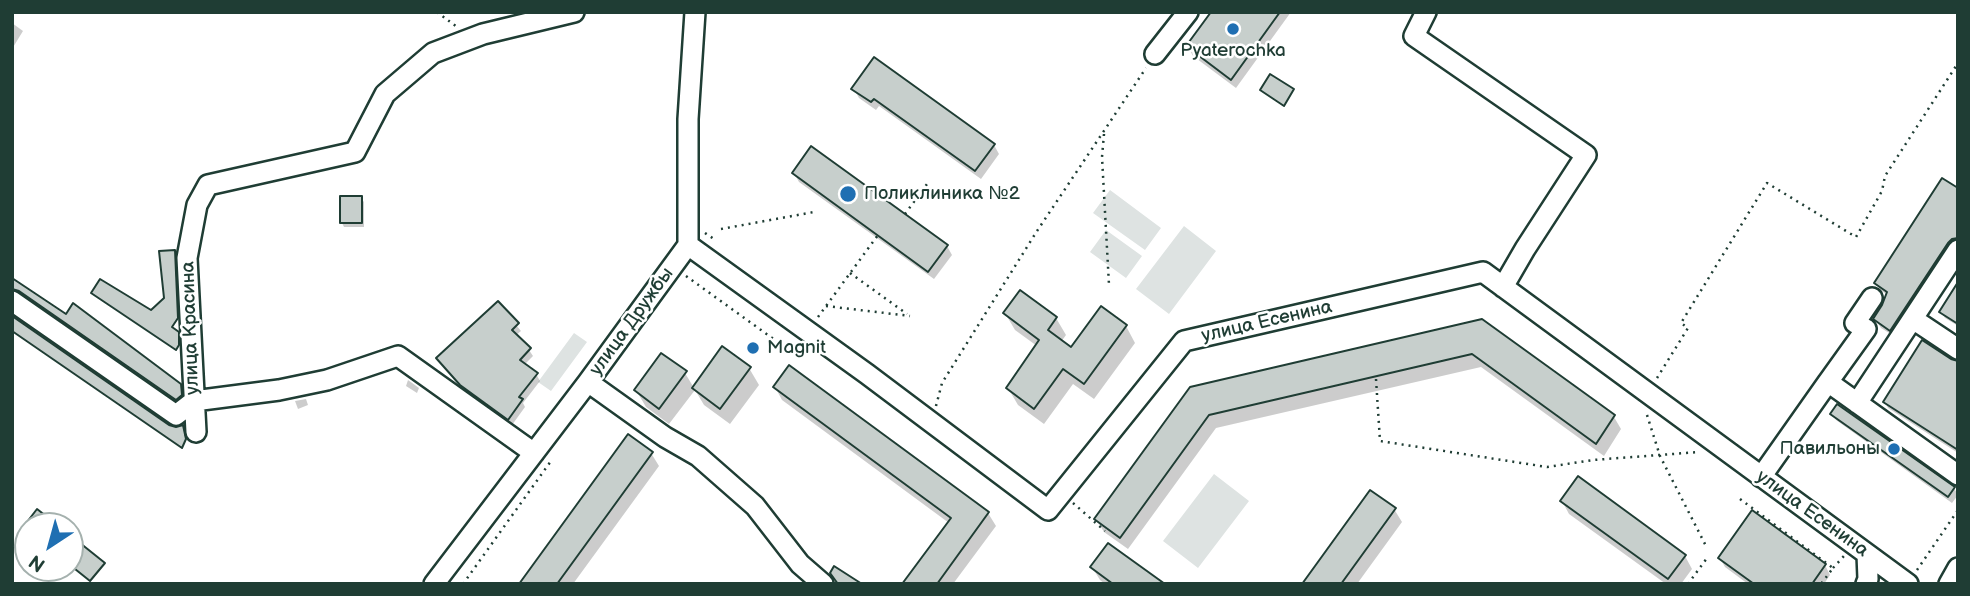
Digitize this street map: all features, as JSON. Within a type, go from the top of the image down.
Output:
[{"type":"street","points":[[466,39],[574,12]]},
{"type":"street","points":[[695,12],[688,119],[695,238],[807,331],[1048,510],[1061,493]]},
{"type":"street","points":[[1155,54],[1188,12]]},
{"type":"street","points":[[1426,12],[1414,36],[1586,155],[1503,287]]},
{"type":"street","name":"улица Красина","points":[[196,432],[187,258],[197,205],[208,185],[355,152],[385,94],[433,53],[466,39]]},
{"type":"street","name":"улица Дружбы","points":[[434,584],[695,238]]},
{"type":"street","points":[[1857,403],[1958,250]]},
{"type":"street","name":"улица Есенина","points":[[1061,493],[1184,341],[1483,272],[1860,550],[1908,574]]},
{"type":"street","points":[[1761,477],[1866,330],[1856,323],[1872,298]]},
{"type":"street","points":[[12,301],[176,415],[194,401],[279,390],[327,380],[398,356],[534,453]]},
{"type":"street","points":[[1913,319],[1958,349]]},
{"type":"street","points":[[588,382],[665,437],[698,456],[755,506],[800,564],[823,584]]},
{"type":"street","points":[[1828,382],[1956,470]]},
{"type":"street","points":[[1860,550],[1868,579],[1866,584]]},
{"type":"street","points":[[1948,584],[1958,568]]},
{"type":"path","points":[[437,12],[456,26],[466,39]]},
{"type":"path","points":[[931,423],[942,383],[1037,231],[1155,54]]},
{"type":"path","points":[[1653,383],[1688,328],[1681,323],[1767,183],[1856,237],[1882,191],[1885,176],[1958,63]]},
{"type":"path","points":[[1104,131],[1102,157],[1109,285]]},
{"type":"path","points":[[905,214],[927,184]]},
{"type":"path","points":[[721,229],[814,212]]},
{"type":"path","points":[[807,331],[878,236]]},
{"type":"path","points":[[695,238],[714,239]]},
{"type":"path","points":[[826,306],[910,316],[850,273]]},
{"type":"path","points":[[685,276],[786,348]]},
{"type":"path","points":[[1377,379],[1380,441],[1547,467],[1593,460],[1724,449]]},
{"type":"path","points":[[1660,456],[1707,548]]},
{"type":"path","points":[[1061,493],[1105,531]]},
{"type":"path","points":[[1740,499],[1833,568]]},
{"type":"path","points":[[1908,574],[1917,570],[1958,510]]},
{"type":"path","points":[[1821,584],[1833,568],[1860,550]]},
{"type":"path","points":[[1688,584],[1707,558]]},
{"type":"shaded area","points":[[1110,190],[1161,228],[1145,250],[1093,213]]},
{"type":"shaded area","points":[[1184,226],[1216,251],[1169,314],[1136,289]]},
{"type":"shaded area","points":[[1106,230],[1142,256],[1126,278],[1090,252]]},
{"type":"shaded area","points":[[574,333],[587,342],[551,391],[538,382]]},
{"type":"shaded area","points":[[1214,474],[1249,501],[1198,568],[1163,541]]},
{"type":"building","name":"Pyaterochka","points":[[1211,12],[1280,12],[1231,80],[1186,46]]},
{"type":"building","points":[[874,57],[995,144],[975,171],[874,99],[871,102],[851,89]]},
{"type":"building","points":[[1270,74],[1294,89],[1284,106],[1260,90]]},
{"type":"building","name":"Поликлиника №2","points":[[811,146],[948,245],[928,272],[792,173]]},
{"type":"building","points":[[1942,178],[1958,188],[1958,238],[1948,243],[1890,331],[1873,319],[1887,292],[1874,283]]},
{"type":"building","points":[[340,196],[362,196],[362,223],[340,223]]},
{"type":"building","points":[[175,250],[178,318],[172,327],[179,332],[179,345],[176,350],[91,293],[100,279],[151,310],[164,298],[159,251]]},
{"type":"building","points":[[12,278],[66,314],[73,303],[181,384],[182,395],[176,400],[19,291],[12,289]]},
{"type":"building","points":[[1958,282],[1958,324],[1939,312]]},
{"type":"building","points":[[1020,290],[1057,317],[1048,330],[1071,347],[1101,306],[1127,325],[1084,384],[1063,369],[1034,409],[1006,388],[1039,340],[1003,313]]},
{"type":"building","points":[[498,301],[519,323],[512,330],[531,348],[520,360],[538,373],[519,397],[523,399],[508,420],[460,385],[436,358]]},
{"type":"building","points":[[12,316],[169,425],[183,425],[186,439],[182,448],[12,331]]},
{"type":"building","points":[[1482,319],[1615,415],[1596,444],[1472,354],[1209,415],[1120,538],[1094,519],[1190,387]]},
{"type":"building","points":[[1922,340],[1958,361],[1958,450],[1883,402]]},
{"type":"building","points":[[722,346],[751,367],[720,409],[692,388]]},
{"type":"building","points":[[661,353],[687,371],[659,409],[634,390]]},
{"type":"building","points":[[789,365],[989,512],[937,584],[902,584],[951,518],[773,387]]},
{"type":"building","name":"Павильоны","points":[[1837,404],[1955,487],[1948,497],[1830,414]]},
{"type":"building","points":[[628,434],[653,452],[557,584],[519,584]]},
{"type":"building","points":[[1578,476],[1686,555],[1668,579],[1560,501]]},
{"type":"building","points":[[1370,490],[1396,508],[1341,584],[1302,584]]},
{"type":"building","points":[[1752,510],[1826,564],[1812,584],[1754,584],[1718,558]]},
{"type":"building","points":[[1108,543],[1165,584],[1113,584],[1090,567]]},
{"type":"building","points":[[84,546],[105,563],[90,581],[84,576]]},
{"type":"building","points":[[834,566],[862,584],[838,584],[830,573]]},
{"type":"place","name":"Pyaterochka","points":[[1233,29]]},
{"type":"place","name":"Поликлиника №2","points":[[848,194]]},
{"type":"place","name":"Magnit","points":[[753,348]]},
{"type":"place","name":"Павильоны","points":[[1894,449]]}]
